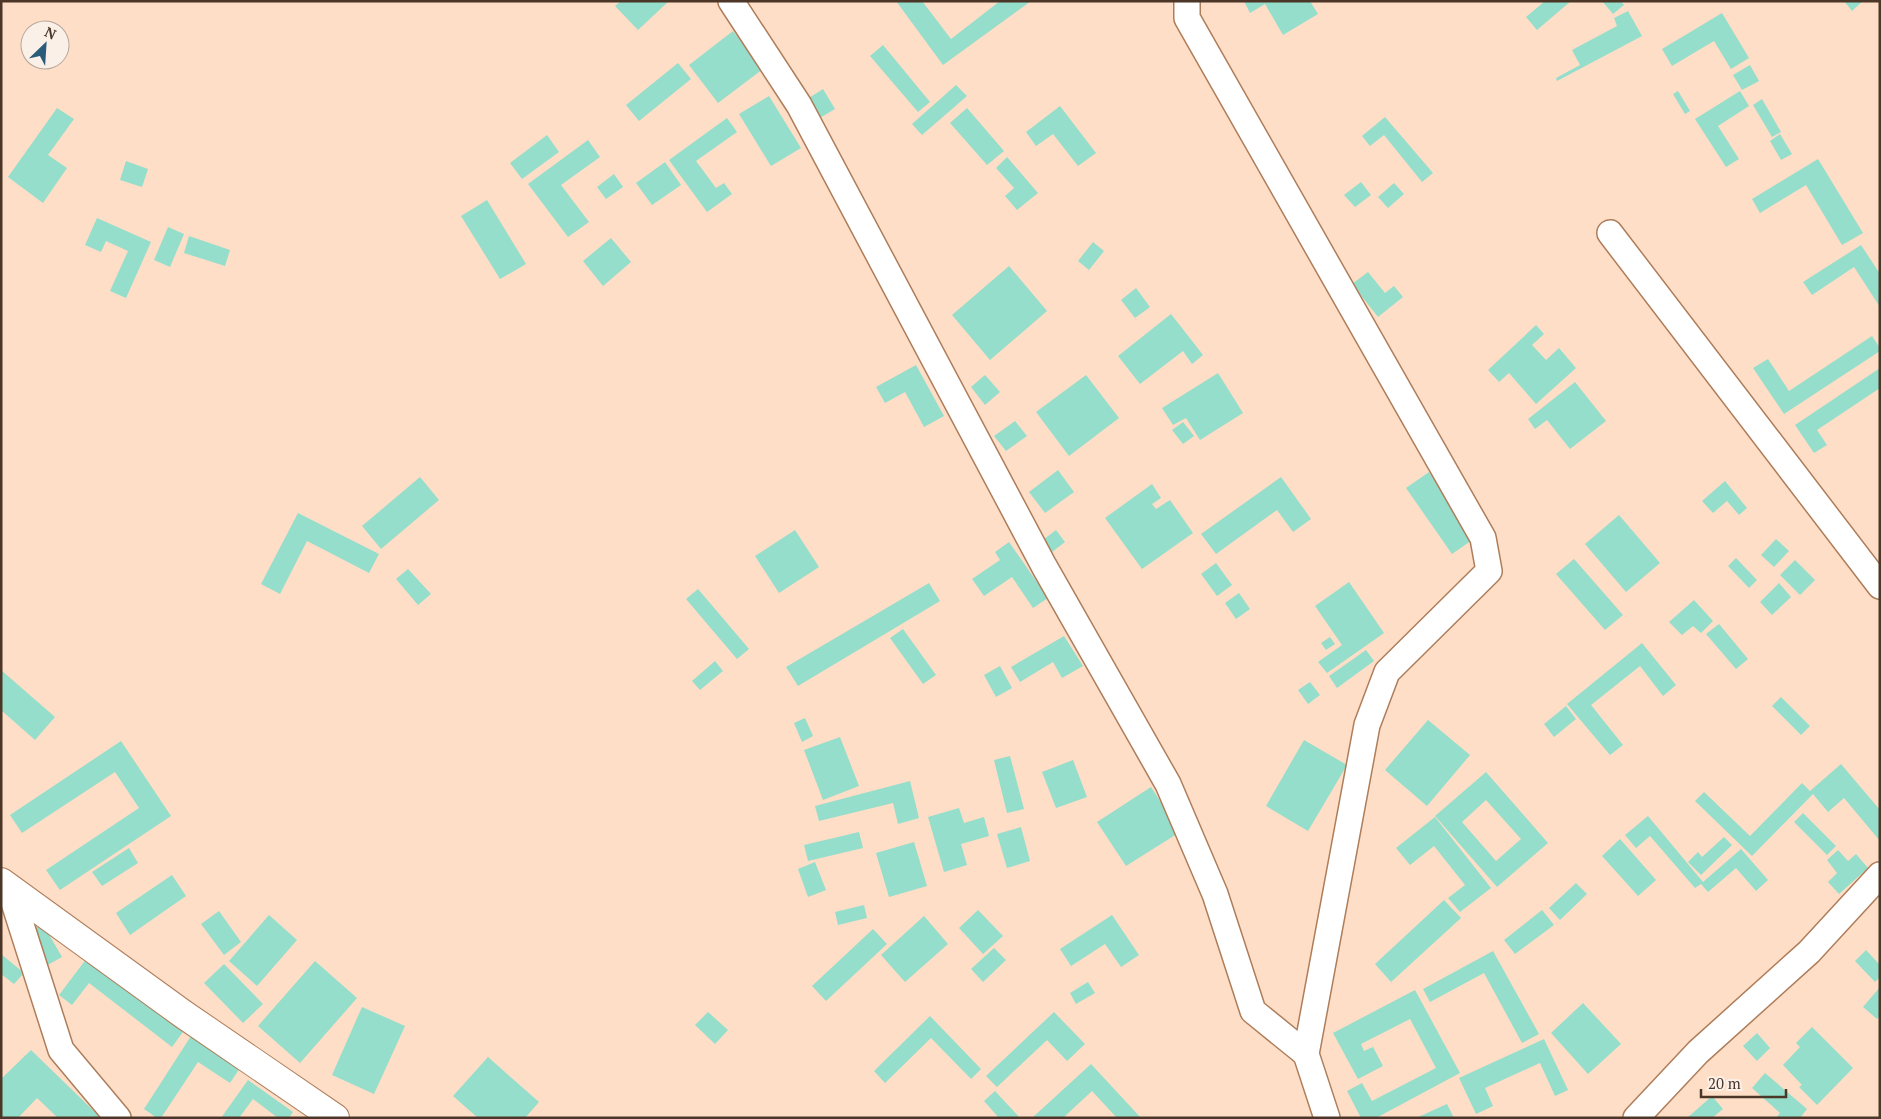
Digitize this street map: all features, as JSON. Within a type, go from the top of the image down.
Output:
[{"type":"street","points":[[731,1],[799,105],[1044,566],[1168,784],[1215,894],[1253,1011],[1306,1054]]},
{"type":"street","points":[[1187,1],[1187,18],[1483,538],[1489,572],[1386,672],[1367,725],[1306,1054],[1327,1118]]},
{"type":"street","points":[[1610,232],[1878,580]]},
{"type":"street","points":[[1636,1118],[1698,1052],[1809,952],[1880,875]]},
{"type":"street","points":[[5,884],[61,1050],[118,1118]]},
{"type":"street","points":[[5,884],[183,1014],[335,1118]]},
{"type":"building","points":[[621,1],[669,1],[638,30],[615,6]]},
{"type":"building","points":[[896,1],[922,1],[951,39],[1000,1],[1031,1],[943,65]]},
{"type":"building","points":[[1244,1],[1310,1],[1318,14],[1283,35],[1265,4],[1250,13]]},
{"type":"building","points":[[1545,1],[1571,1],[1537,30],[1526,17]]},
{"type":"building","points":[[1602,1],[1621,1],[1624,5],[1613,14]]},
{"type":"building","points":[[1844,1],[1863,1],[1852,11]]},
{"type":"building","points":[[1628,11],[1642,36],[1557,81],[1556,78],[1580,65],[1572,50],[1617,26],[1614,18]]},
{"type":"building","points":[[1722,13],[1749,58],[1731,69],[1714,41],[1672,66],[1662,49]]},
{"type":"building","points":[[733,31],[763,69],[718,103],[689,65]]},
{"type":"building","points":[[883,45],[930,102],[918,112],[870,56]]},
{"type":"building","points":[[678,63],[691,79],[639,121],[626,105]]},
{"type":"building","points":[[1750,65],[1759,81],[1742,90],[1733,75]]},
{"type":"building","points":[[956,85],[967,96],[922,135],[912,124]]},
{"type":"building","points":[[823,89],[835,109],[813,122],[801,103]]},
{"type":"building","points":[[1678,91],[1690,111],[1685,114],[1673,94]]},
{"type":"building","points":[[1740,91],[1749,106],[1718,126],[1739,159],[1726,167],[1695,119]]},
{"type":"building","points":[[769,96],[801,148],[771,166],[739,114]]},
{"type":"building","points":[[1762,99],[1781,132],[1772,137],[1753,105]]},
{"type":"building","points":[[1060,106],[1096,153],[1078,166],[1053,134],[1036,146],[1026,132]]},
{"type":"building","points":[[57,108],[74,119],[48,155],[67,168],[43,203],[8,177]]},
{"type":"building","points":[[967,108],[1004,151],[987,165],[950,123]]},
{"type":"building","points":[[1385,117],[1433,173],[1422,182],[1384,135],[1370,146],[1362,136]]},
{"type":"building","points":[[727,118],[737,132],[696,161],[716,188],[724,183],[732,194],[707,212],[669,160]]},
{"type":"building","points":[[1780,134],[1792,154],[1781,160],[1770,141]]},
{"type":"building","points":[[547,135],[559,152],[522,179],[510,163]]},
{"type":"building","points":[[588,140],[600,157],[561,185],[589,222],[568,237],[528,184]]},
{"type":"building","points":[[1007,157],[1038,193],[1017,210],[1005,196],[1014,188],[996,168]]},
{"type":"building","points":[[1818,159],[1863,233],[1842,245],[1806,185],[1760,213],[1752,199]]},
{"type":"building","points":[[126,161],[148,169],[142,187],[120,180]]},
{"type":"building","points":[[665,162],[681,185],[652,205],[636,183]]},
{"type":"building","points":[[614,174],[623,187],[606,199],[597,187]]},
{"type":"building","points":[[1361,182],[1371,195],[1355,207],[1344,195]]},
{"type":"building","points":[[1394,183],[1404,194],[1388,208],[1378,197]]},
{"type":"building","points":[[487,200],[526,264],[500,279],[461,216]]},
{"type":"building","points":[[97,218],[151,242],[126,298],[110,291],[128,251],[106,241],[101,252],[85,245]]},
{"type":"building","points":[[168,227],[184,234],[170,267],[154,260]]},
{"type":"building","points":[[189,236],[230,250],[225,266],[184,253]]},
{"type":"building","points":[[611,238],[631,262],[603,286],[583,261]]},
{"type":"building","points":[[1093,242],[1104,251],[1089,270],[1078,261]]},
{"type":"building","points":[[1861,245],[1880,274],[1880,307],[1854,267],[1812,295],[1803,282]]},
{"type":"building","points":[[1009,266],[1047,311],[990,360],[952,315]]},
{"type":"building","points":[[1368,272],[1385,293],[1394,286],[1403,297],[1378,317],[1352,284]]},
{"type":"building","points":[[1136,288],[1150,307],[1135,318],[1121,300]]},
{"type":"building","points":[[1171,314],[1203,355],[1192,364],[1183,351],[1140,384],[1118,356]]},
{"type":"building","points":[[1536,325],[1544,334],[1532,345],[1546,360],[1559,348],[1576,368],[1536,404],[1509,373],[1499,382],[1488,370]]},
{"type":"building","points":[[1872,336],[1880,351],[1784,414],[1753,368],[1768,359],[1789,391]]},
{"type":"building","points":[[916,365],[944,416],[924,427],[905,392],[885,403],[876,387]]},
{"type":"building","points":[[1880,368],[1880,388],[1817,430],[1827,445],[1814,453],[1795,425]]},
{"type":"building","points":[[1218,373],[1243,413],[1200,440],[1186,418],[1173,425],[1162,408]]},
{"type":"building","points":[[985,375],[1000,392],[985,405],[971,387]]},
{"type":"building","points":[[1086,375],[1119,418],[1069,456],[1036,412]]},
{"type":"building","points":[[1575,382],[1606,421],[1570,449],[1547,420],[1535,429],[1528,419]]},
{"type":"building","points":[[1015,421],[1027,436],[1006,451],[994,436]]},
{"type":"building","points":[[1183,422],[1194,436],[1183,444],[1172,430]]},
{"type":"building","points":[[1058,470],[1074,492],[1045,513],[1029,492]]},
{"type":"building","points":[[1429,472],[1475,538],[1452,554],[1406,488]]},
{"type":"building","points":[[420,477],[439,500],[381,549],[362,526]]},
{"type":"building","points":[[1281,477],[1311,519],[1293,532],[1277,510],[1216,554],[1201,534]]},
{"type":"building","points":[[1725,481],[1747,508],[1739,515],[1727,501],[1713,513],[1702,501]]},
{"type":"building","points":[[1152,484],[1161,498],[1152,504],[1156,509],[1170,500],[1193,533],[1142,569],[1105,518]]},
{"type":"building","points":[[298,513],[379,554],[369,573],[307,541],[280,594],[261,584]]},
{"type":"building","points":[[1619,515],[1660,563],[1626,592],[1585,544]]},
{"type":"building","points":[[795,530],[819,567],[779,593],[755,556]]},
{"type":"building","points":[[1056,530],[1065,542],[1052,552],[1043,540]]},
{"type":"building","points":[[1776,539],[1789,551],[1774,567],[1761,555]]},
{"type":"building","points":[[1009,542],[1048,598],[1033,608],[1012,577],[984,596],[972,579],[1000,560],[995,552]]},
{"type":"building","points":[[1736,558],[1757,580],[1749,588],[1728,566]]},
{"type":"building","points":[[1574,559],[1623,615],[1605,630],[1556,574]]},
{"type":"building","points":[[1795,560],[1815,580],[1800,595],[1780,575]]},
{"type":"building","points":[[1216,563],[1232,585],[1217,596],[1201,574]]},
{"type":"building","points":[[408,569],[431,594],[418,605],[396,579]]},
{"type":"building","points":[[1349,582],[1384,633],[1327,673],[1318,662],[1342,645],[1315,606]]},
{"type":"building","points":[[929,583],[940,601],[798,686],[786,667]]},
{"type":"building","points":[[1779,583],[1791,597],[1772,615],[1760,602]]},
{"type":"building","points":[[698,589],[749,649],[737,659],[686,599]]},
{"type":"building","points":[[1239,593],[1250,609],[1236,619],[1225,603]]},
{"type":"building","points":[[1694,600],[1713,621],[1701,633],[1693,626],[1682,635],[1669,622]]},
{"type":"building","points":[[1719,624],[1748,659],[1736,669],[1706,634]]},
{"type":"building","points":[[903,629],[936,675],[923,684],[890,638]]},
{"type":"building","points":[[1064,636],[1083,666],[1062,678],[1053,662],[1020,682],[1011,667]]},
{"type":"building","points":[[1330,637],[1335,644],[1326,650],[1321,643]]},
{"type":"building","points":[[1642,643],[1676,685],[1663,696],[1640,666],[1591,705],[1623,745],[1610,755],[1567,704]]},
{"type":"building","points":[[1366,650],[1374,661],[1337,688],[1329,676]]},
{"type":"building","points":[[715,661],[723,671],[700,690],[692,681]]},
{"type":"building","points":[[1000,666],[1012,688],[996,697],[984,675]]},
{"type":"building","points":[[1,670],[55,717],[35,740],[1,710]]},
{"type":"building","points":[[1310,682],[1320,695],[1308,704],[1298,690]]},
{"type":"building","points":[[1781,697],[1810,726],[1801,735],[1772,706]]},
{"type":"building","points":[[1566,706],[1576,719],[1554,737],[1544,724]]},
{"type":"building","points":[[805,718],[813,736],[802,742],[794,723]]},
{"type":"building","points":[[1428,720],[1470,755],[1427,806],[1385,770]]},
{"type":"building","points":[[840,737],[859,786],[823,800],[804,750]]},
{"type":"building","points":[[1304,740],[1347,765],[1308,831],[1266,806]]},
{"type":"building","points":[[121,741],[171,816],[60,890],[46,870],[139,808],[115,772],[22,833],[10,815]]},
{"type":"building","points":[[1010,756],[1024,809],[1007,813],[994,760]]},
{"type":"building","points":[[1073,760],[1087,797],[1056,808],[1042,772]]},
{"type":"building","points":[[1841,764],[1880,810],[1880,841],[1844,798],[1828,812],[1813,794],[1752,856],[1695,801],[1704,792],[1750,836],[1802,783],[1810,791]]},
{"type":"building","points":[[1486,772],[1548,843],[1497,887],[1435,816]],"holes":[[[1486,800],[1521,839],[1496,861],[1462,822]]]},
{"type":"building","points":[[910,781],[919,818],[898,824],[893,803],[819,821],[815,806]]},
{"type":"building","points":[[1151,787],[1180,832],[1126,866],[1097,822]]},
{"type":"building","points":[[959,808],[964,823],[984,817],[989,836],[961,844],[967,865],[944,872],[928,817]]},
{"type":"building","points":[[1803,813],[1836,846],[1827,855],[1794,822]]},
{"type":"building","points":[[1648,816],[1703,882],[1741,849],[1768,880],[1756,891],[1736,868],[1708,892],[1701,884],[1695,888],[1650,836],[1636,848],[1625,835]]},
{"type":"building","points":[[1435,817],[1491,888],[1460,912],[1448,898],[1465,885],[1434,846],[1410,865],[1396,848]]},
{"type":"building","points":[[1021,827],[1030,861],[1007,868],[997,834]]},
{"type":"building","points":[[859,832],[863,848],[808,861],[804,845]]},
{"type":"building","points":[[1724,837],[1732,845],[1701,875],[1688,862],[1698,852],[1702,857]]},
{"type":"building","points":[[1620,839],[1656,880],[1638,896],[1602,856]]},
{"type":"building","points":[[914,842],[927,886],[889,897],[876,853]]},
{"type":"building","points":[[129,848],[138,863],[102,886],[92,872]]},
{"type":"building","points":[[1838,850],[1848,861],[1856,854],[1868,868],[1839,894],[1828,882],[1837,873],[1827,860]]},
{"type":"building","points":[[815,862],[826,890],[808,897],[798,869]]},
{"type":"building","points":[[172,875],[186,896],[130,935],[116,913]]},
{"type":"building","points":[[1576,883],[1587,894],[1560,920],[1549,908]]},
{"type":"building","points":[[1444,900],[1461,918],[1391,982],[1375,964]]},
{"type":"building","points":[[864,905],[867,918],[838,925],[835,912]]},
{"type":"building","points":[[978,910],[1003,936],[983,954],[959,928]]},
{"type":"building","points":[[1542,910],[1554,925],[1515,954],[1504,940]]},
{"type":"building","points":[[219,911],[241,942],[224,955],[201,924]]},
{"type":"building","points":[[269,915],[297,940],[257,986],[229,961]]},
{"type":"building","points":[[1112,915],[1139,955],[1121,967],[1105,944],[1071,966],[1060,949]]},
{"type":"building","points":[[924,916],[948,944],[905,982],[881,955]]},
{"type":"building","points":[[43,924],[62,957],[44,967],[25,934]]},
{"type":"building","points":[[873,929],[887,944],[826,1001],[812,986]]},
{"type":"building","points":[[994,948],[1006,960],[983,982],[971,969]]},
{"type":"building","points":[[1866,950],[1880,965],[1880,977],[1875,982],[1855,961]]},
{"type":"building","points":[[1493,951],[1539,1034],[1522,1043],[1484,973],[1430,1002],[1423,989]]},
{"type":"building","points":[[1,954],[24,973],[14,984],[1,974]]},
{"type":"building","points":[[87,958],[183,1032],[172,1047],[89,983],[72,1005],[59,995]]},
{"type":"building","points":[[315,961],[357,998],[300,1063],[258,1026]]},
{"type":"building","points":[[224,964],[263,1004],[243,1023],[204,983]]},
{"type":"building","points":[[1088,982],[1095,993],[1076,1004],[1070,993]]},
{"type":"building","points":[[1880,987],[1880,1016],[1877,1019],[1863,1007]]},
{"type":"building","points":[[1415,990],[1460,1073],[1376,1118],[1361,1118],[1347,1091],[1362,1083],[1372,1101],[1436,1068],[1410,1019],[1361,1044],[1364,1051],[1373,1047],[1383,1066],[1358,1079],[1333,1033]]},
{"type":"building","points":[[1583,1003],[1621,1044],[1588,1074],[1551,1033]]},
{"type":"building","points":[[362,1007],[405,1026],[374,1094],[332,1075]]},
{"type":"building","points":[[708,1012],[728,1030],[715,1044],[695,1025]]},
{"type":"building","points":[[1054,1012],[1085,1044],[1067,1061],[1047,1040],[997,1087],[986,1076]]},
{"type":"building","points":[[930,1016],[981,1069],[971,1079],[931,1038],[885,1083],[874,1071]]},
{"type":"building","points":[[1812,1027],[1853,1068],[1817,1105],[1799,1087],[1802,1085],[1783,1065],[1800,1047],[1796,1043]]},
{"type":"building","points":[[1757,1033],[1770,1048],[1757,1061],[1743,1046]]},
{"type":"building","points":[[191,1036],[240,1068],[230,1083],[198,1062],[161,1118],[157,1118],[144,1109]]},
{"type":"building","points":[[1544,1039],[1568,1090],[1555,1096],[1540,1063],[1485,1088],[1493,1106],[1476,1114],[1459,1078]]},
{"type":"building","points":[[31,1050],[99,1116],[97,1118],[58,1118],[37,1098],[18,1118],[1,1118],[1,1079]]},
{"type":"building","points":[[488,1057],[539,1102],[525,1118],[478,1118],[453,1096]]},
{"type":"building","points":[[1091,1064],[1141,1118],[1117,1118],[1092,1091],[1063,1118],[1032,1118]]},
{"type":"building","points":[[1765,1073],[1807,1109],[1800,1118],[1776,1118],[1780,1113],[1752,1088]]},
{"type":"building","points":[[248,1080],[293,1112],[289,1118],[278,1118],[253,1099],[239,1118],[221,1118]]},
{"type":"building","points":[[995,1091],[1020,1118],[999,1118],[984,1101]]},
{"type":"building","points":[[1712,1096],[1723,1109],[1712,1118],[1687,1118]]},
{"type":"building","points":[[1447,1104],[1454,1118],[1416,1118]]}]
